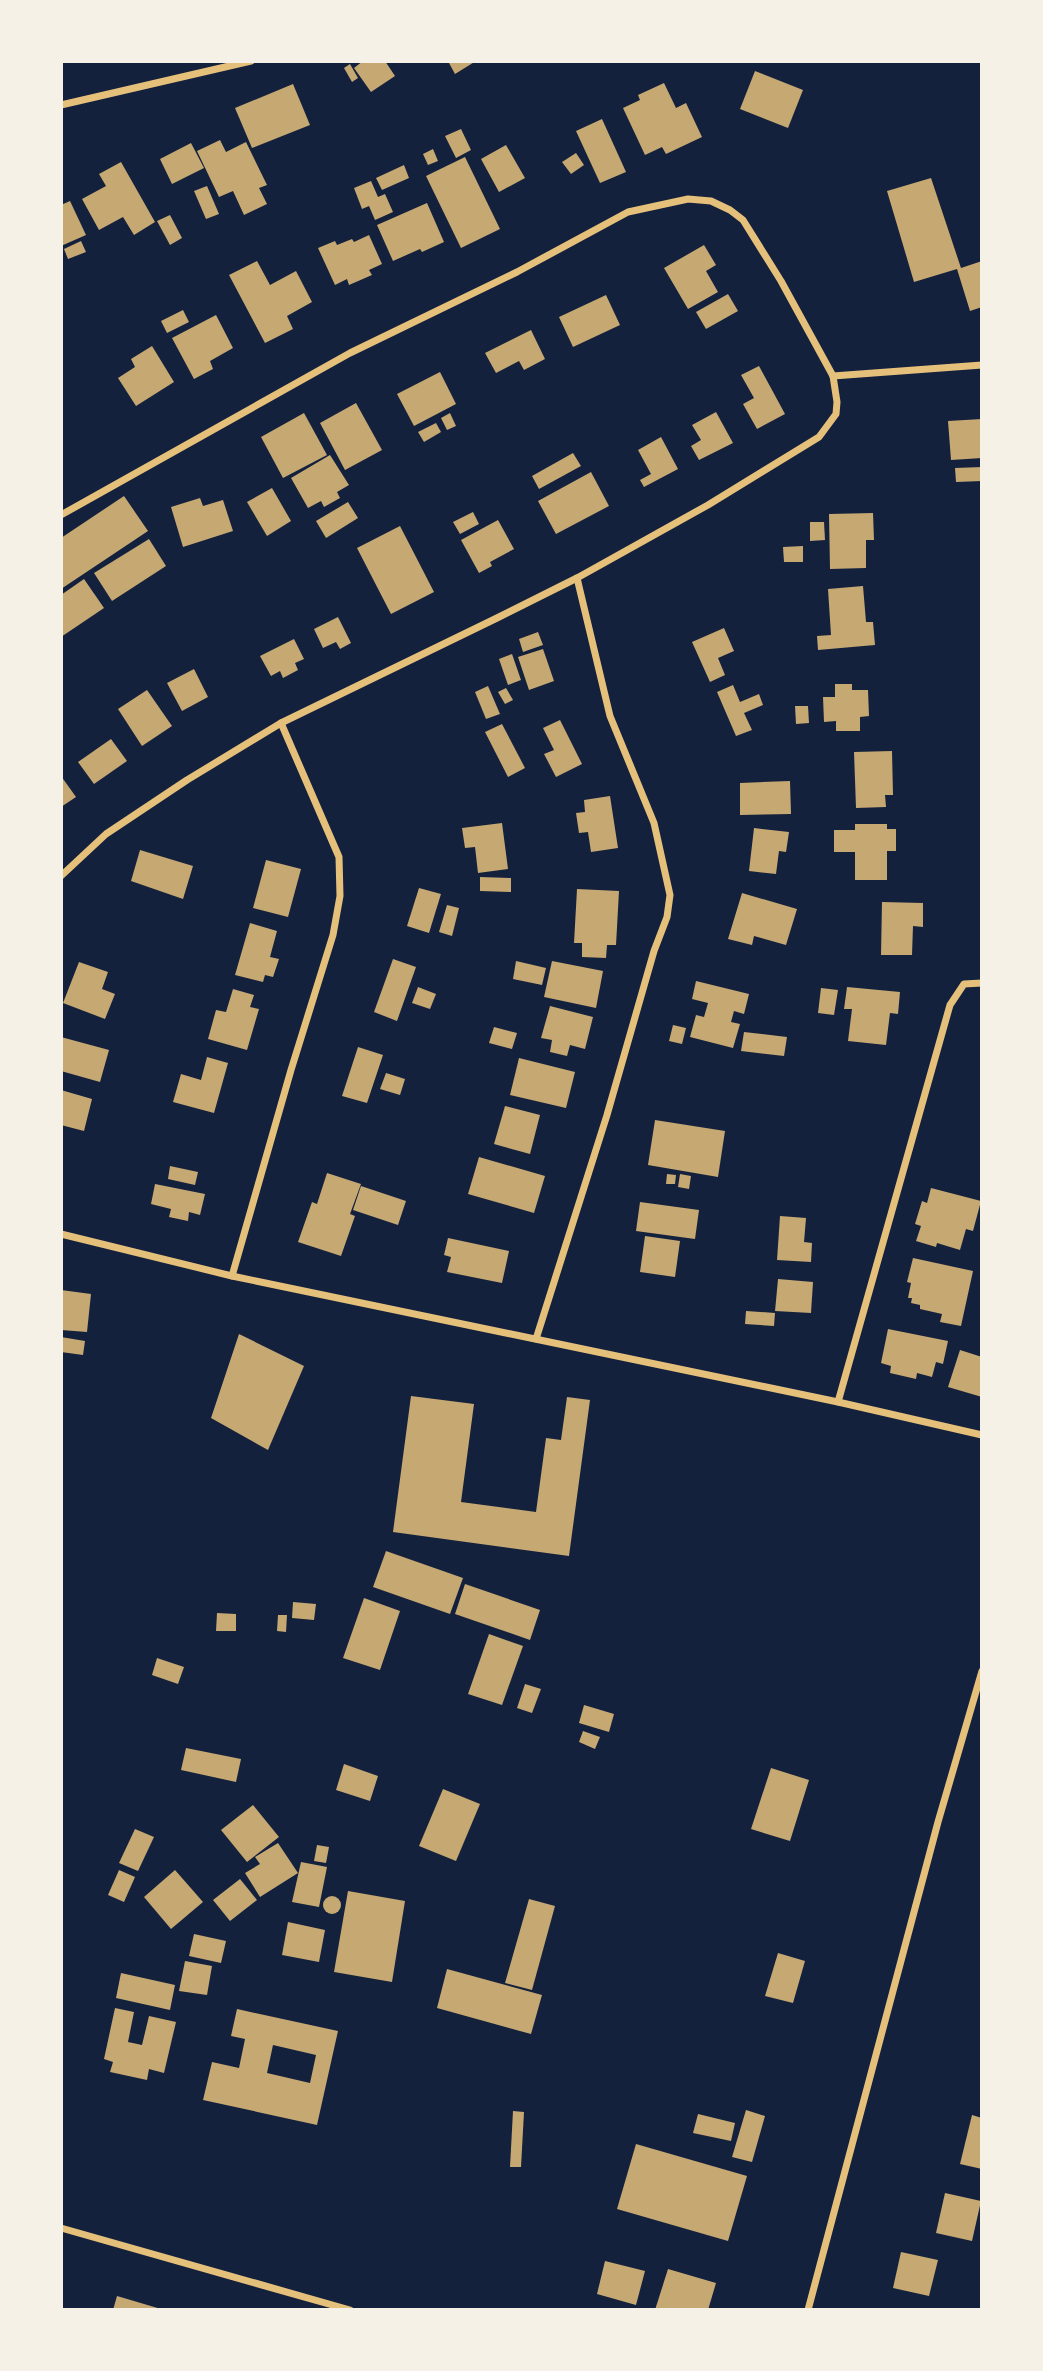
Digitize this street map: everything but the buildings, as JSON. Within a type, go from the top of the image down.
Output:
[{"type":"street","points":[[61,106],[251,61]]},
{"type":"street","points":[[61,515],[350,353],[517,272],[628,212],[688,199],[711,201],[743,220],[833,376],[836,414],[819,437],[708,505],[577,578],[281,723],[187,780],[106,834],[61,876]]},
{"type":"street","points":[[833,376],[982,365]]},
{"type":"street","points":[[536,1339],[607,1115],[654,951],[667,917],[670,895],[654,823],[610,716],[577,578]]},
{"type":"street","points":[[232,1276],[333,934],[340,896],[339,857],[281,723]]},
{"type":"street","points":[[838,1402],[950,1005],[964,984],[982,983]]},
{"type":"street","points":[[61,1234],[232,1276],[838,1402],[982,1435]]},
{"type":"street","points":[[808,2310],[938,1822],[982,1671]]},
{"type":"street","points":[[61,2228],[350,2310]]}]
